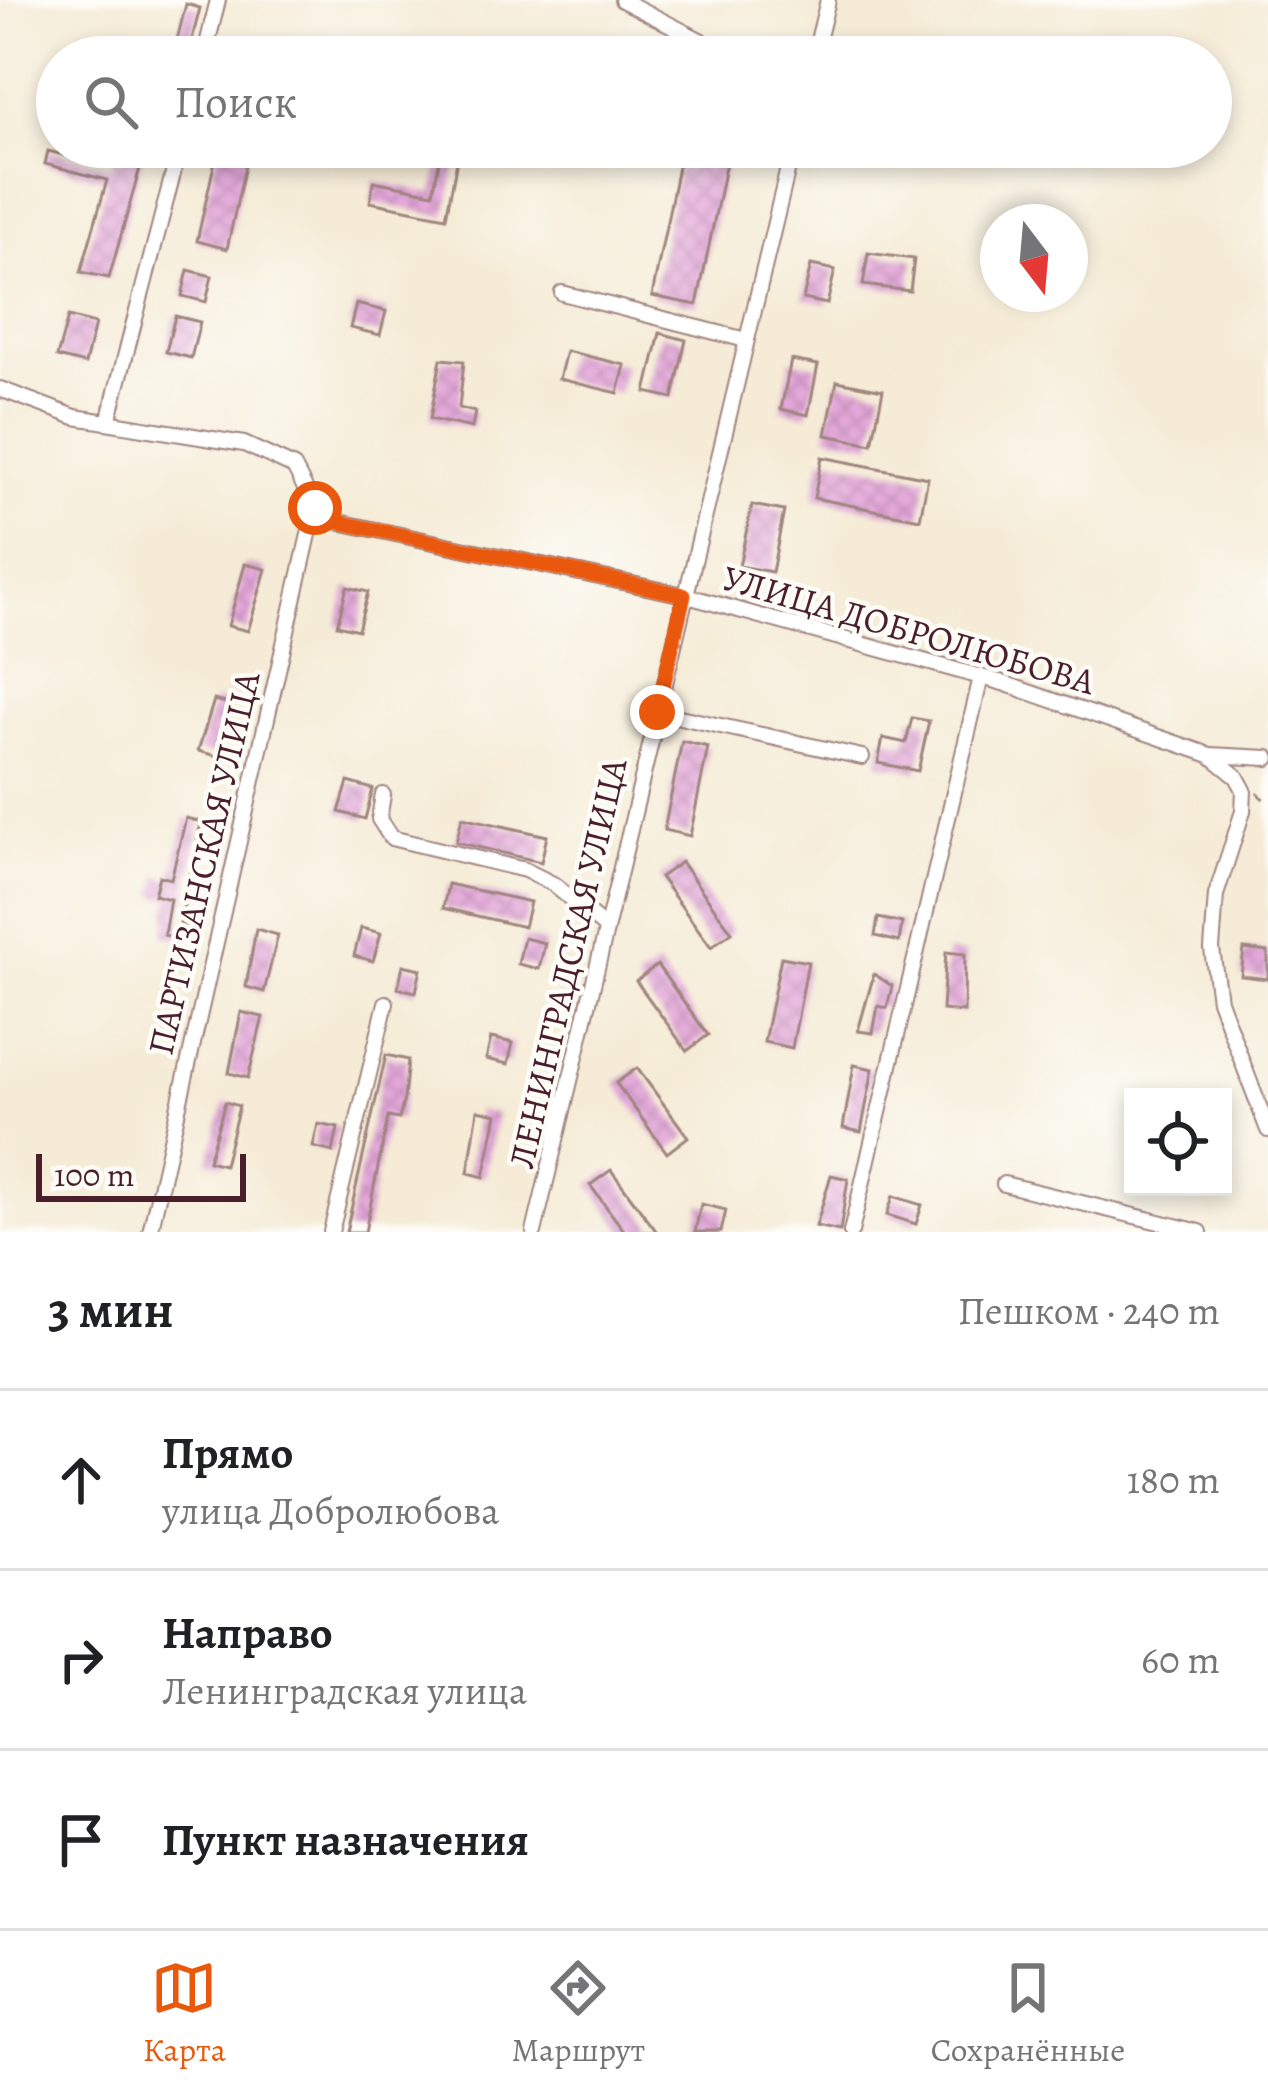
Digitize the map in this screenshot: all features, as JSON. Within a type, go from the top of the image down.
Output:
[{"type":"street","points":[[209,36],[218,0]]},
{"type":"street","points":[[622,0],[693,36]]},
{"type":"street","points":[[819,36],[828,0]]},
{"type":"street","points":[[109,422],[175,168]]},
{"type":"street","name":"ЛЕНИНГРАДСКАЯ УЛИЦА","points":[[535,1232],[788,168]]},
{"type":"street","points":[[562,293],[746,340]]},
{"type":"street","points":[[0,389],[75,417],[244,444],[294,467],[315,508]]},
{"type":"street","name":"УЛИЦА ДОБРОЛЮБОВА","points":[[315,508],[334,521],[684,595],[981,677],[1210,755],[1268,758]]},
{"type":"street","name":"ПАРТИЗАНСКАЯ УЛИЦА","points":[[150,1232],[315,508]]},
{"type":"street","points":[[851,1232],[981,677]]},
{"type":"street","points":[[657,712],[862,758]]},
{"type":"street","points":[[1210,755],[1237,777],[1244,802],[1211,924],[1219,1000],[1268,1130]]},
{"type":"street","points":[[383,795],[379,819],[391,838],[524,870],[553,884],[606,928]]},
{"type":"street","points":[[331,1232],[386,1003]]},
{"type":"street","points":[[1004,1184],[1200,1232]]},
{"type":"building","points":[[186,4],[200,8],[193,36],[178,36]]},
{"type":"building","points":[[60,168],[140,168],[109,278],[81,272],[107,180]]},
{"type":"building","points":[[213,168],[244,168],[227,249],[197,241]]},
{"type":"building","points":[[438,168],[456,168],[446,217],[370,202],[374,181],[433,193]]},
{"type":"building","points":[[678,168],[725,168],[697,305],[652,296]]},
{"type":"building","points":[[868,253],[914,259],[910,291],[863,285]]},
{"type":"building","points":[[811,265],[835,270],[827,304],[803,299]]},
{"type":"building","points":[[188,270],[212,276],[206,302],[182,296]]},
{"type":"building","points":[[356,304],[386,311],[380,335],[350,328]]},
{"type":"building","points":[[175,316],[200,322],[191,358],[166,352]]},
{"type":"building","points":[[68,317],[95,324],[85,364],[57,357]]},
{"type":"building","points":[[660,333],[686,340],[673,398],[646,392]]},
{"type":"building","points":[[566,351],[625,365],[618,393],[559,379]]},
{"type":"building","points":[[441,359],[464,361],[459,408],[475,412],[472,428],[430,419]]},
{"type":"building","points":[[791,360],[818,365],[808,415],[781,409]]},
{"type":"building","points":[[837,381],[883,390],[872,444],[826,435]]},
{"type":"building","points":[[822,457],[928,478],[920,519],[814,498]]},
{"type":"building","points":[[752,505],[784,511],[772,572],[739,566]]},
{"type":"building","points":[[245,564],[266,569],[248,631],[228,626]]},
{"type":"building","points":[[347,587],[368,592],[358,630],[337,625]]},
{"type":"building","points":[[214,700],[230,704],[217,756],[198,751]]},
{"type":"building","points":[[912,718],[929,721],[918,771],[878,763],[883,738],[906,743]]},
{"type":"building","points":[[682,741],[708,747],[690,836],[664,830]]},
{"type":"building","points":[[348,782],[373,789],[365,819],[339,812]]},
{"type":"building","points":[[462,817],[547,836],[541,862],[456,842]]},
{"type":"building","points":[[186,818],[201,822],[180,924],[186,926],[182,940],[164,935],[170,899],[154,895],[159,876],[171,879]]},
{"type":"building","points":[[681,862],[732,932],[711,947],[660,877]]},
{"type":"building","points":[[448,884],[530,902],[524,927],[443,908]]},
{"type":"building","points":[[878,918],[902,923],[899,942],[875,936]]},
{"type":"building","points":[[361,928],[381,933],[373,961],[354,956]]},
{"type":"building","points":[[256,929],[278,935],[264,992],[246,987]]},
{"type":"building","points":[[524,938],[545,943],[539,969],[518,964]]},
{"type":"building","points":[[1244,949],[1268,952],[1268,979],[1241,976]]},
{"type":"building","points":[[946,952],[965,954],[964,1012],[942,1010]]},
{"type":"building","points":[[781,957],[808,962],[792,1048],[764,1042]]},
{"type":"building","points":[[403,965],[421,969],[416,992],[398,988]]},
{"type":"building","points":[[657,965],[708,1035],[687,1051],[636,981]]},
{"type":"building","points":[[874,974],[892,986],[887,1008],[878,1006],[873,1033],[858,1031]]},
{"type":"building","points":[[241,1012],[263,1017],[248,1078],[229,1073]]},
{"type":"building","points":[[491,1038],[513,1043],[508,1064],[486,1059]]},
{"type":"building","points":[[386,1055],[408,1060],[404,1099],[399,1119],[388,1117],[365,1232],[346,1232]]},
{"type":"building","points":[[854,1065],[873,1069],[861,1132],[843,1128]]},
{"type":"building","points":[[637,1068],[688,1137],[667,1153],[616,1083]]},
{"type":"building","points":[[225,1102],[239,1106],[224,1165],[208,1161]]},
{"type":"building","points":[[478,1110],[497,1114],[484,1177],[468,1173]]},
{"type":"building","points":[[318,1124],[338,1128],[333,1152],[313,1147]]},
{"type":"building","points":[[611,1170],[657,1232],[625,1232],[590,1185]]},
{"type":"building","points":[[831,1175],[848,1179],[840,1231],[816,1226]]},
{"type":"building","points":[[893,1196],[922,1205],[916,1224],[887,1215]]},
{"type":"building","points":[[701,1204],[726,1210],[721,1232],[695,1232]]},
{"type":"route","points":[[315,508],[334,521],[684,595],[657,712]]}]
